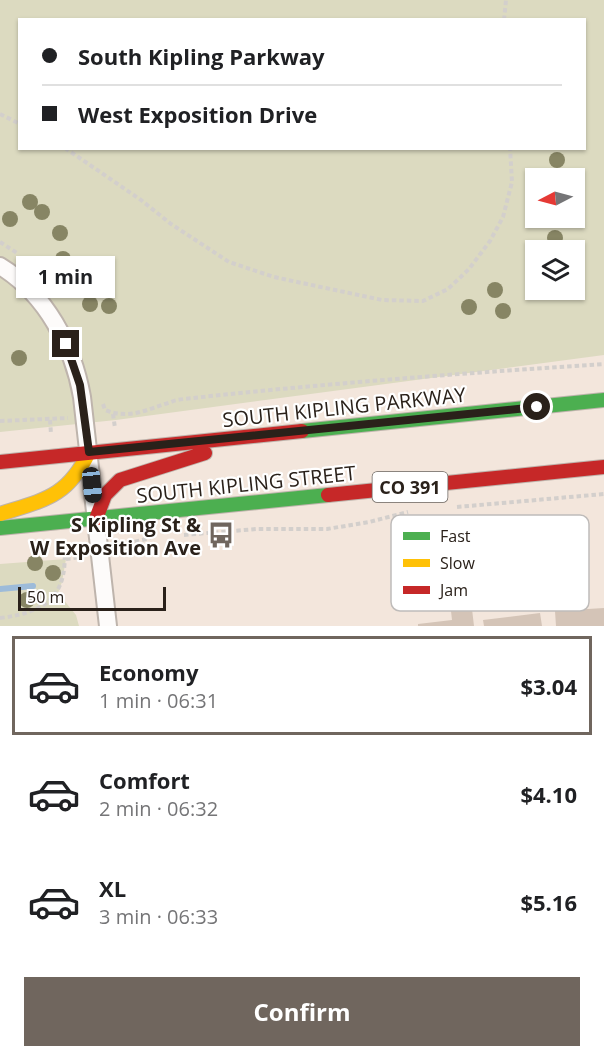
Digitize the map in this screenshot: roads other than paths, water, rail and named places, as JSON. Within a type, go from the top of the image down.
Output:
[{"type":"main road","name":"SOUTH KIPLING PARKWAY","points":[[89,452],[604,400]]},
{"type":"main road","points":[[96,519],[110,487],[126,477],[185,458],[289,432]]},
{"type":"main road","points":[[0,462],[89,452]]},
{"type":"main road","points":[[0,514],[58,493],[73,482],[89,452]]},
{"type":"main road","name":"SOUTH KIPLING STREET","points":[[0,528],[604,467]]},
{"type":"street","points":[[0,266],[38,299],[66,344],[80,385],[108,626]]},
{"type":"waterway","points":[[0,589],[33,586]]},
{"type":"place","name":"S Kipling St & W Exposition Ave","points":[[221,535]]}]
